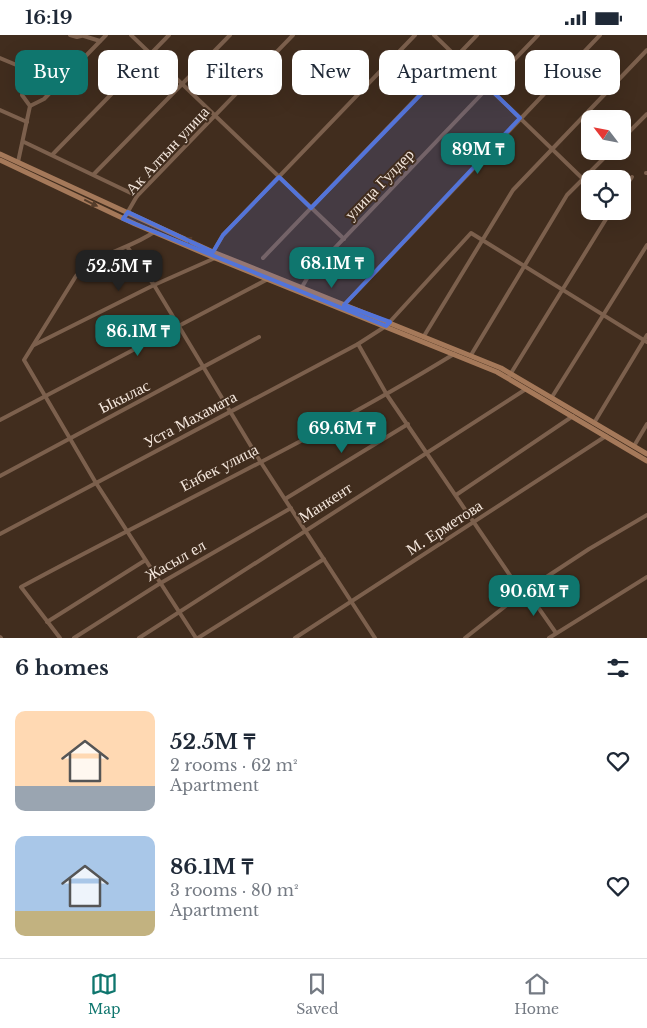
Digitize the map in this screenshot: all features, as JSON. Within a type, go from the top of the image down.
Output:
[{"type":"main road","points":[[0,154],[213,252],[302,287],[454,354],[510,376],[526,389],[606,436],[634,446],[647,454]]},
{"type":"main road","points":[[0,159],[123,219],[214,258],[471,355],[552,397],[594,423],[647,461]]},
{"type":"street","points":[[70,35],[84,35],[100,41]]},
{"type":"street","points":[[18,163],[24,142],[30,106],[50,93],[106,35]]},
{"type":"street","points":[[131,35],[146,50]]},
{"type":"street","points":[[154,50],[169,35]]},
{"type":"street","points":[[94,174],[230,35]]},
{"type":"street","name":"Ак Алтын улица","points":[[123,219],[138,196],[293,35]]},
{"type":"street","points":[[213,252],[223,235],[415,35]]},
{"type":"street","points":[[434,35],[450,50]]},
{"type":"street","points":[[463,50],[477,35]]},
{"type":"street","name":"улица Гулдер","points":[[515,59],[538,35]]},
{"type":"street","points":[[344,305],[600,35]]},
{"type":"street","points":[[424,336],[513,190],[647,50]]},
{"type":"street","points":[[0,58],[26,69],[27,78],[22,95],[30,106]]},
{"type":"street","points":[[178,80],[344,239]]},
{"type":"street","points":[[53,154],[110,95]]},
{"type":"street","points":[[263,258],[420,95]]},
{"type":"street","name":"улица Гулдер","points":[[302,287],[309,275],[481,95]]},
{"type":"street","points":[[497,95],[581,177]]},
{"type":"street","points":[[0,110],[27,122]]},
{"type":"street","points":[[631,130],[647,114]]},
{"type":"street","points":[[24,142],[53,154],[138,196]]},
{"type":"street","points":[[591,170],[601,160]]},
{"type":"street","points":[[471,355],[523,265],[567,195],[581,179]]},
{"type":"street","points":[[510,376],[605,220]]},
{"type":"street","points":[[154,232],[128,248],[84,267],[76,276],[24,360],[144,561],[197,638],[324,559]]},
{"type":"street","name":"Уста Махамата","points":[[0,534],[358,343],[388,324],[470,233],[474,233],[483,240]]},
{"type":"street","points":[[483,240],[645,341]]},
{"type":"street","points":[[552,397],[647,245]]},
{"type":"street","points":[[128,248],[154,285],[260,461],[375,638]]},
{"type":"street","points":[[33,346],[154,285],[214,258]]},
{"type":"street","points":[[0,420],[268,279]]},
{"type":"street","points":[[594,423],[647,335]]},
{"type":"street","name":"Ыкылас","points":[[0,476],[259,337]]},
{"type":"street","points":[[358,343],[387,395],[427,451],[522,593]]},
{"type":"street","name":"Енбек улица","points":[[47,622],[21,587],[125,530],[387,395],[454,354]]},
{"type":"street","name":"Манкент","points":[[139,638],[526,389]]},
{"type":"street","points":[[456,495],[572,416]]},
{"type":"street","points":[[285,499],[408,424]]},
{"type":"street","points":[[634,446],[647,424]]},
{"type":"street","name":"М. Ерметова","points":[[296,638],[606,436]]},
{"type":"street","name":"Жасыл ел","points":[[74,638],[159,584],[291,508]]},
{"type":"street","points":[[465,638],[526,590],[589,549],[647,515]]},
{"type":"street","points":[[60,638],[47,622],[144,561]]},
{"type":"street","points":[[550,638],[647,577]]},
{"type":"street","points":[[526,590],[556,633]]},
{"type":"highlighted area","points":[[457,57],[520,118],[344,305],[390,322],[386,326],[123,219],[128,212],[213,252],[223,235],[279,177],[311,208]]}]
